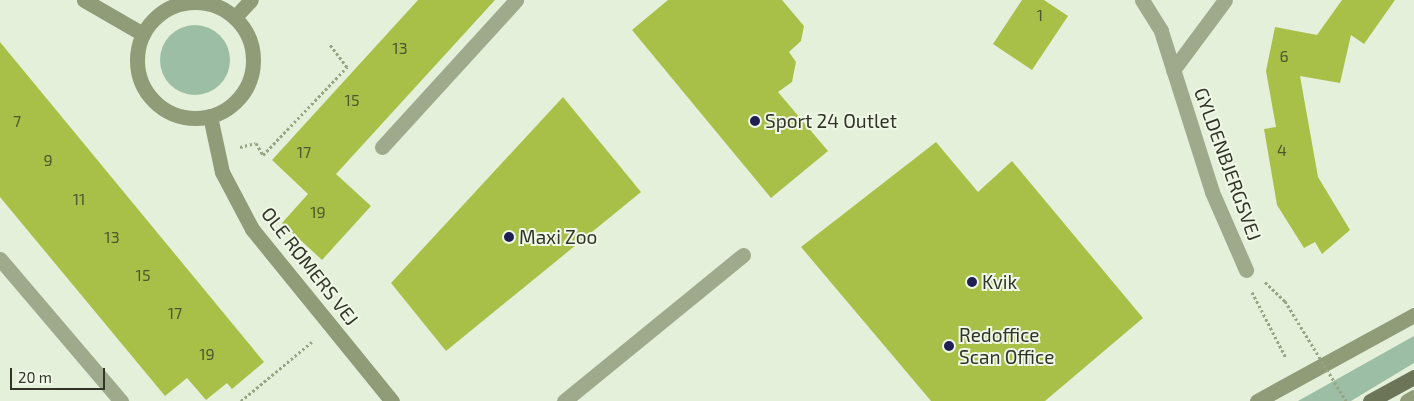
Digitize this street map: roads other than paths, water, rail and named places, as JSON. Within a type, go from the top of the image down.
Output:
[{"type":"main road","points":[[1370,401],[1414,377]]},
{"type":"street","points":[[84,0],[143,34]]},
{"type":"street","points":[[235,17],[251,0]]},
{"type":"street","points":[[382,147],[516,0]]},
{"type":"street","name":"GYLDENBJERGSVEJ","points":[[1142,0],[1161,31],[1212,192],[1246,270]]},
{"type":"street","name":"GYLDENBJERGSVEJ","points":[[1173,70],[1225,0]]},
{"type":"street","points":[[185,2],[203,2],[220,7],[235,17],[246,31],[252,48],[254,65],[240,98],[226,109],[210,116],[193,118],[177,115],[150,96],[137,66],[143,34],[168,8],[185,2]]},
{"type":"street","name":"OLE RØMERS VEJ","points":[[210,116],[222,172],[243,214],[392,401]]},
{"type":"street","points":[[564,401],[743,255]]},
{"type":"street","points":[[0,259],[121,401]]},
{"type":"street","points":[[1257,401],[1414,316]]},
{"type":"street","points":[[1406,401],[1414,397]]},
{"type":"place","name":"Sport 24 Outlet","points":[[755,121]]},
{"type":"place","name":"Maxi Zoo","points":[[509,237]]},
{"type":"place","name":"Kvik","points":[[972,282]]},
{"type":"place","name":"Redoffice Scan Office","points":[[949,346]]}]
